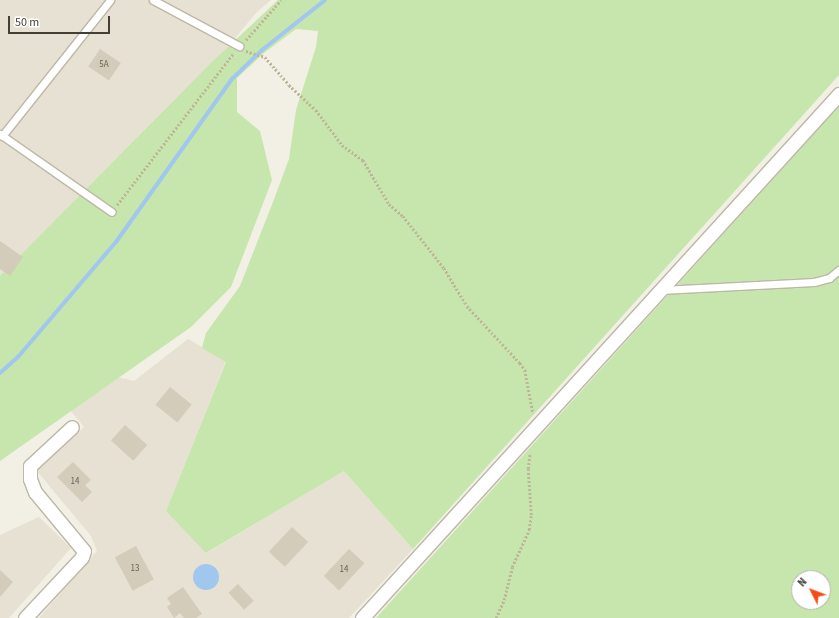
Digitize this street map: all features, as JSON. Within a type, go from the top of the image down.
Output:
[{"type":"street","points":[[362,618],[537,423],[661,290],[839,94]]},
{"type":"street","points":[[25,618],[82,557],[84,551],[35,492],[30,479],[30,466],[72,427]]},
{"type":"lane","points":[[110,0],[1,135],[112,212]]},
{"type":"lane","points":[[152,0],[239,46]]},
{"type":"lane","points":[[661,290],[814,282],[829,278],[839,270]]},
{"type":"path","points":[[112,212],[239,46],[281,0]]},
{"type":"path","points":[[239,46],[265,57],[289,85],[316,110],[342,145],[363,160],[389,204],[403,216],[444,268],[467,306],[520,362],[525,370],[532,408],[537,423]]},
{"type":"path","points":[[496,618],[504,600],[512,567],[529,530],[531,515],[528,469],[530,446]]},
{"type":"shaded area","points":[[0,0],[271,0],[256,13],[0,320]]},
{"type":"shaded area","points":[[188,339],[226,361],[166,511],[207,553],[344,471],[413,549],[349,618],[39,618],[97,551],[91,536],[37,471],[84,427],[70,410],[117,377],[134,381]]},
{"type":"shaded area","points":[[39,517],[71,548],[9,618],[0,618],[0,535]]},
{"type":"green space","points":[[278,0],[839,0],[839,75],[413,549],[344,471],[206,553],[166,511],[226,362],[202,348],[206,333],[240,286],[289,159],[296,110],[316,47],[318,31],[296,29],[264,53],[237,78],[237,112],[260,131],[272,180],[231,287],[191,327],[0,461],[0,276],[214,60]]},
{"type":"green space","points":[[839,106],[839,618],[376,618]]},
{"type":"water","points":[[206,564],[215,568],[219,577],[215,586],[206,590],[197,586],[193,577],[197,568]]},
{"type":"building","points":[[100,49],[121,63],[109,80],[88,66]]},
{"type":"building","points":[[0,241],[23,257],[10,276],[0,269]]},
{"type":"building","points":[[170,387],[192,405],[177,422],[156,405]]},
{"type":"building","points":[[125,425],[147,445],[133,461],[111,441]]},
{"type":"building","points":[[73,462],[91,480],[85,485],[92,492],[82,502],[57,477]]},
{"type":"building","points":[[292,527],[308,542],[285,567],[269,552]]},
{"type":"building","points":[[136,546],[154,580],[133,591],[115,557]]},
{"type":"building","points":[[349,549],[364,563],[339,590],[324,576]]},
{"type":"building","points":[[0,570],[13,582],[0,597]]},
{"type":"building","points":[[238,584],[254,601],[244,610],[228,593]]},
{"type":"building","points":[[183,587],[202,614],[196,618],[184,618],[180,613],[174,618],[167,607],[171,604],[167,598]]},
{"type":"waterway","points":[[0,373],[18,357],[116,242],[232,79],[262,50],[325,0]]}]
